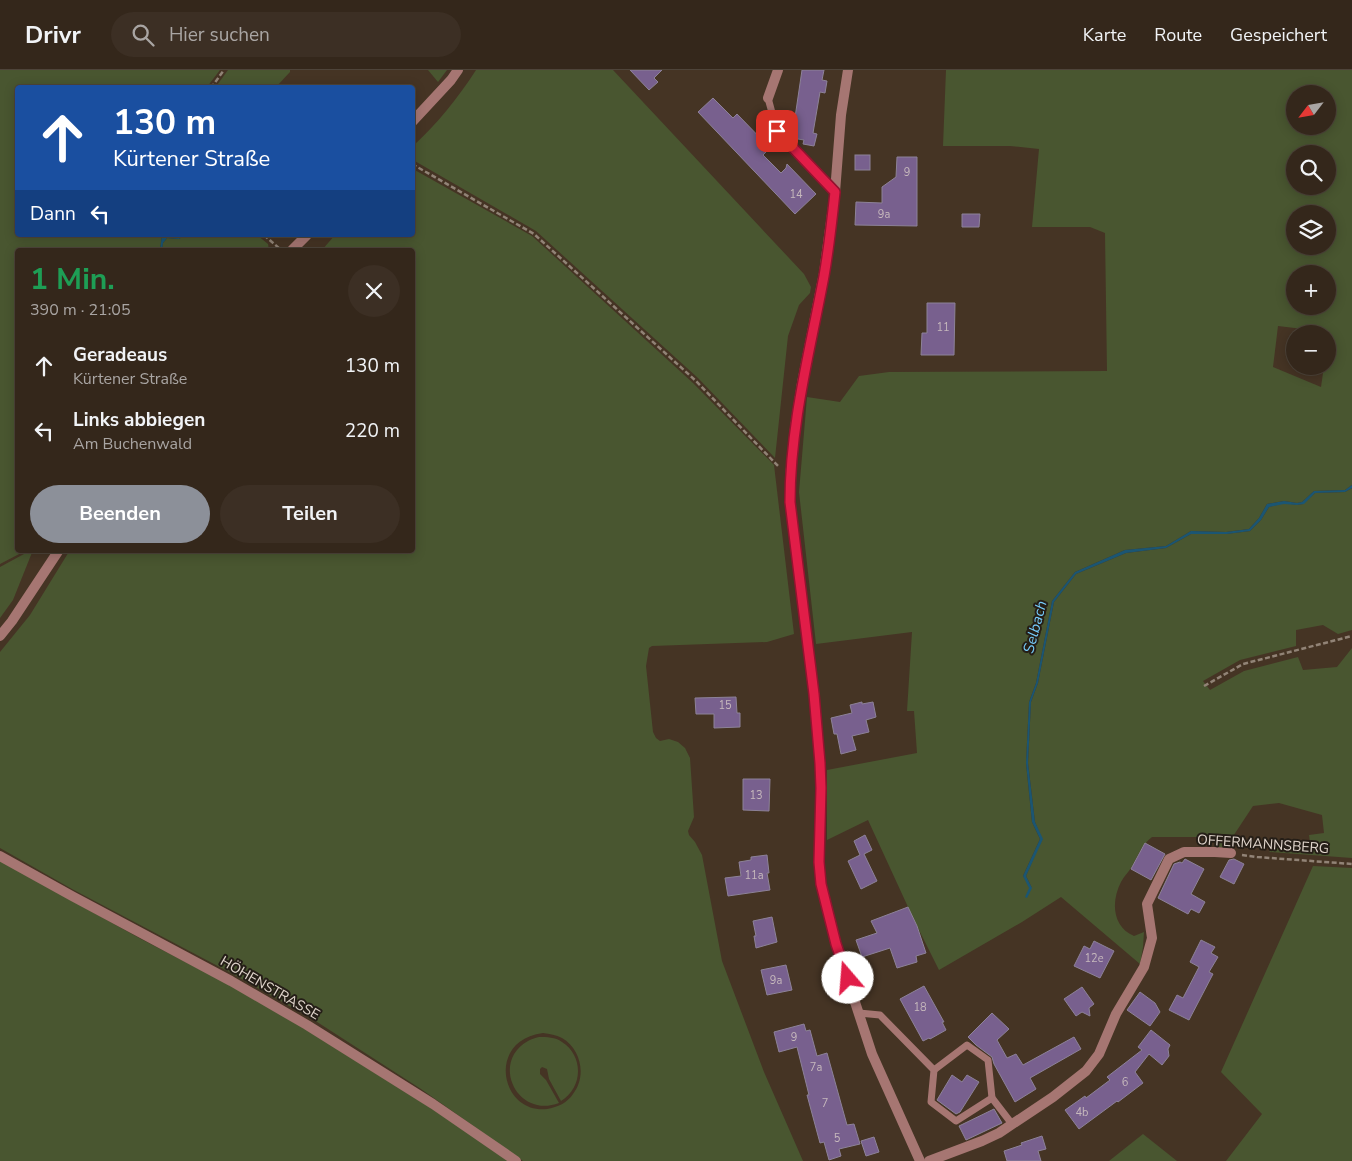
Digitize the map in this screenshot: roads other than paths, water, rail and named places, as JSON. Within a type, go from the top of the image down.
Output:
[{"type":"street","points":[[415,119],[458,70]]},
{"type":"street","points":[[768,98],[778,70]]},
{"type":"street","points":[[848,70],[841,116],[835,192],[824,273],[794,428],[790,502],[814,694],[820,763],[819,862],[821,884],[836,944],[872,1054],[920,1161]]},
{"type":"street","points":[[294,248],[305,237]]},
{"type":"street","points":[[0,636],[57,553]]},
{"type":"street","name":"OFFERMANNSBERG","points":[[929,1161],[999,1133],[1053,1097],[1086,1070],[1100,1054],[1116,1014],[1144,967],[1152,938],[1147,904],[1169,859],[1184,852],[1231,853]]},
{"type":"street","name":"HÖHENSTRASSE","points":[[0,856],[80,901],[231,981],[307,1025],[426,1099],[516,1161]]},
{"type":"lane","points":[[768,98],[777,131],[835,192]]},
{"type":"lane","points":[[859,1013],[880,1015],[934,1070]]},
{"type":"lane","points":[[992,1098],[956,1121],[931,1102],[934,1070],[967,1046],[988,1060],[992,1098],[1012,1124]]},
{"type":"water","points":[[162,237],[182,237],[179,239],[167,238],[162,248],[160,248]]},
{"type":"water","points":[[1352,485],[1352,488],[1345,492],[1315,493],[1304,504],[1284,504],[1269,507],[1261,520],[1250,531],[1227,534],[1191,534],[1166,548],[1126,553],[1076,574],[1054,602],[1038,683],[1031,702],[1028,763],[1035,822],[1043,839],[1026,876],[1032,888],[1027,898],[1025,897],[1029,888],[1023,876],[1040,839],[1032,822],[1026,763],[1029,702],[1036,683],[1052,601],[1075,572],[1125,550],[1166,546],[1191,531],[1226,532],[1249,529],[1259,518],[1267,504],[1284,501],[1302,502],[1314,491],[1345,490]]},
{"type":"water label","name":"Selbach","points":[[1035,627]]}]
